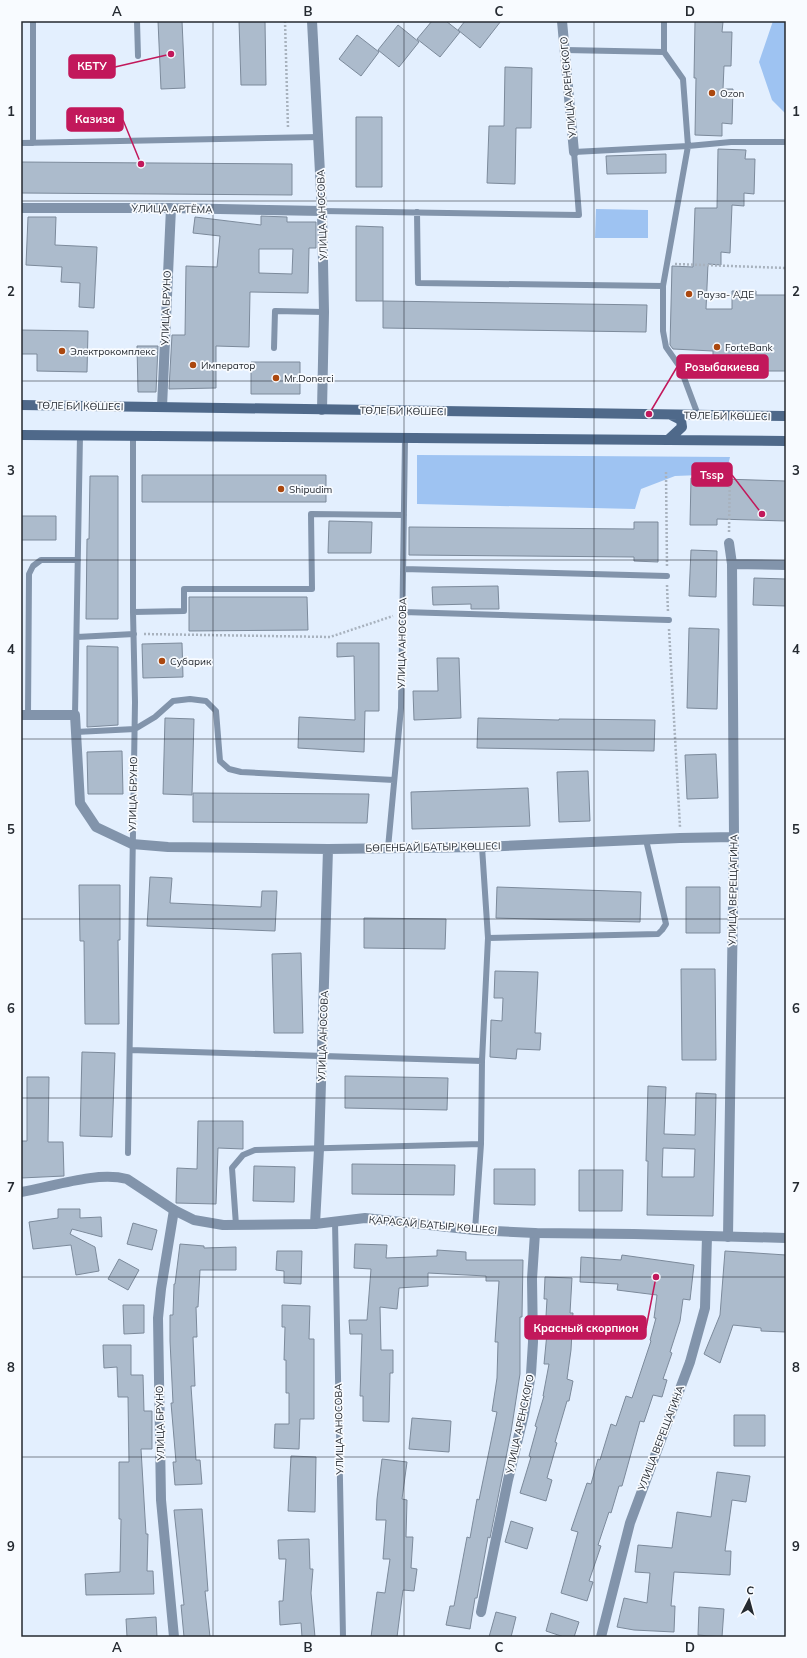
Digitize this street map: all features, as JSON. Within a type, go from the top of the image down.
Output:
[{"type":"main road","name":"ТӨЛЕ БИ КӨШЕСІ","points":[[21,405],[786,416]]},
{"type":"main road","points":[[668,440],[682,427],[681,420],[671,415]]},
{"type":"main road","points":[[21,435],[786,441]]},
{"type":"street","name":"УЛИЦА АНОСОВА","points":[[312,21],[322,211],[324,312],[322,410]]},
{"type":"street","name":"УЛИЦА АРЕНСКОГО","points":[[562,21],[574,152]]},
{"type":"street","name":"УЛИЦА АРТЁМА","points":[[21,208],[170,208],[322,211]]},
{"type":"street","name":"УЛИЦА БРУНО","points":[[162,408],[170,208]]},
{"type":"street","name":"УЛИЦА ВЕРЕЩАГИНА","points":[[728,1237],[734,838],[732,564],[729,543]]},
{"type":"street","points":[[732,564],[786,565]]},
{"type":"street","points":[[24,715],[75,715],[80,803],[96,827],[132,844]]},
{"type":"street","name":"БӨГЕНБАЙ БАТЫР КӨШЕСІ","points":[[132,844],[168,847],[328,849],[482,847],[680,838],[734,838]]},
{"type":"street","name":"УЛИЦА АНОСОВА","points":[[315,1224],[319,1149],[328,849]]},
{"type":"street","name":"ҚАРАСАЙ БАТЫР КӨШЕСІ","points":[[21,1192],[91,1178],[118,1177],[126,1179],[142,1188],[174,1210],[194,1220],[223,1225],[315,1224],[365,1218],[475,1230],[535,1233],[786,1238]]},
{"type":"street","name":"УЛИЦА БРУНО","points":[[174,1210],[161,1289],[158,1318],[161,1500],[174,1637]]},
{"type":"street","name":"УЛИЦА АРЕНСКОГО","points":[[481,1612],[508,1480],[524,1414],[531,1374],[533,1342],[532,1279],[535,1233]]},
{"type":"street","name":"УЛИЦА ВЕРЕЩАГИНА","points":[[601,1637],[630,1522],[690,1362],[705,1308],[707,1236]]},
{"type":"lane","points":[[33,21],[34,143]]},
{"type":"lane","points":[[137,21],[138,56]]},
{"type":"lane","points":[[664,21],[664,52],[683,79],[688,146],[663,286],[663,331],[666,347],[680,367],[698,415]]},
{"type":"lane","points":[[565,50],[664,52]]},
{"type":"lane","points":[[21,143],[319,137]]},
{"type":"lane","points":[[322,211],[579,214],[574,152],[688,146],[731,142],[786,142]]},
{"type":"lane","points":[[417,212],[418,283],[663,286]]},
{"type":"lane","points":[[274,348],[275,311],[324,312]]},
{"type":"lane","points":[[75,715],[80,435]]},
{"type":"lane","name":"УЛИЦА БРУНО","points":[[128,1152],[135,729],[133,612],[133,436]]},
{"type":"lane","name":"УЛИЦА АНОСОВА","points":[[388,848],[401,708],[406,439]]},
{"type":"lane","points":[[133,612],[184,611],[184,589],[312,589],[311,514],[404,515]]},
{"type":"lane","points":[[24,715],[29,574],[33,566],[41,560],[78,560]]},
{"type":"lane","points":[[403,569],[667,576]]},
{"type":"lane","points":[[403,612],[668,620]]},
{"type":"lane","points":[[77,637],[134,634]]},
{"type":"lane","points":[[76,732],[135,729],[155,717],[173,701],[190,699],[206,701],[216,711],[220,761],[228,769],[240,772],[394,780]]},
{"type":"lane","points":[[488,938],[658,934],[666,924],[646,840]]},
{"type":"lane","points":[[475,1230],[481,1144],[482,1061],[488,938],[482,847]]},
{"type":"lane","points":[[130,1050],[482,1061]]},
{"type":"lane","points":[[236,1225],[232,1168],[243,1156],[255,1150],[481,1144]]},
{"type":"lane","name":"УЛИЦА АНОСОВА","points":[[335,1221],[343,1637]]},
{"type":"path","points":[[285,21],[289,138]]},
{"type":"path","points":[[667,264],[786,268]]},
{"type":"path","points":[[729,543],[730,466]]},
{"type":"path","points":[[666,472],[668,620],[680,838]]},
{"type":"path","points":[[134,634],[330,637],[403,612]]},
{"type":"shaded area","points":[[773,21],[786,21],[786,114],[772,100],[759,62]]},
{"type":"shaded area","points":[[596,209],[648,210],[648,238],[595,238]]},
{"type":"shaded area","points":[[417,455],[730,457],[726,474],[675,476],[641,489],[635,509],[417,504]]},
{"type":"building","points":[[158,21],[182,21],[185,88],[161,89]]},
{"type":"building","points":[[239,21],[265,21],[266,85],[241,85]]},
{"type":"building","points":[[432,21],[446,21],[460,32],[440,57],[417,39]]},
{"type":"building","points":[[465,21],[501,21],[480,48],[458,30]]},
{"type":"building","points":[[695,21],[723,22],[722,32],[732,32],[731,66],[724,66],[723,89],[733,89],[732,124],[722,123],[722,136],[695,135]]},
{"type":"building","points":[[398,25],[419,42],[399,67],[378,50]]},
{"type":"building","points":[[357,35],[379,52],[361,76],[339,59]]},
{"type":"building","points":[[505,67],[532,68],[531,128],[516,128],[515,184],[487,183],[489,126],[504,126]]},
{"type":"building","points":[[356,117],[382,117],[382,187],[356,187]]},
{"type":"building","points":[[718,149],[746,150],[745,159],[755,159],[754,194],[744,193],[744,206],[732,205],[730,253],[721,252],[721,265],[708,264],[706,309],[732,309],[732,291],[756,291],[756,295],[786,295],[786,371],[713,371],[713,351],[673,349],[670,345],[672,266],[693,267],[695,208],[717,208]]},
{"type":"building","points":[[666,154],[666,173],[607,174],[606,156]]},
{"type":"building","points":[[21,162],[292,164],[292,195],[21,193]]},
{"type":"building","points":[[261,216],[287,217],[287,222],[316,222],[316,248],[309,248],[308,293],[250,292],[249,347],[216,346],[216,388],[169,389],[172,335],[185,335],[186,266],[217,267],[220,236],[193,233],[195,217],[261,225]],"holes":[[[259,249],[293,249],[292,274],[259,273]]]},
{"type":"building","points":[[28,217],[56,217],[55,245],[97,247],[94,308],[79,307],[80,283],[61,282],[62,267],[26,265]]},
{"type":"building","points":[[356,226],[383,227],[383,301],[356,301]]},
{"type":"building","points":[[383,301],[647,305],[646,332],[383,328]]},
{"type":"building","name":"Электрокомплекс","points":[[21,330],[88,331],[87,372],[37,371],[37,354],[21,354]]},
{"type":"building","points":[[137,346],[158,346],[156,392],[138,392]]},
{"type":"building","name":"Mr.Donerci","points":[[251,362],[300,362],[300,394],[251,394]]},
{"type":"building","points":[[142,475],[326,475],[326,502],[142,502]]},
{"type":"building","points":[[90,476],[118,476],[118,619],[86,619],[87,539],[89,539]]},
{"type":"building","points":[[691,478],[786,481],[786,521],[717,519],[717,525],[690,525]]},
{"type":"building","points":[[21,516],[56,516],[56,540],[21,540]]},
{"type":"building","points":[[329,521],[372,522],[371,553],[328,553]]},
{"type":"building","points":[[634,522],[658,522],[658,562],[634,561],[634,557],[409,555],[409,527],[634,529]]},
{"type":"building","points":[[691,550],[717,551],[716,597],[689,596]]},
{"type":"building","points":[[754,578],[786,579],[786,606],[753,605]]},
{"type":"building","points":[[498,586],[499,609],[471,609],[471,604],[433,605],[432,587]]},
{"type":"building","points":[[189,597],[307,597],[308,630],[189,631]]},
{"type":"building","points":[[689,628],[719,629],[717,709],[687,708]]},
{"type":"building","name":"Субарик","points":[[182,643],[183,677],[143,678],[142,644]]},
{"type":"building","points":[[337,643],[379,643],[379,711],[365,711],[364,752],[298,748],[299,717],[355,720],[354,656],[337,657]]},
{"type":"building","points":[[87,646],[118,647],[118,725],[87,727]]},
{"type":"building","points":[[437,658],[459,658],[461,718],[414,720],[413,691],[438,691]]},
{"type":"building","points":[[165,718],[194,719],[192,795],[163,794]]},
{"type":"building","points":[[478,718],[655,720],[654,751],[477,748]]},
{"type":"building","points":[[122,751],[123,794],[88,794],[87,752]]},
{"type":"building","points":[[716,754],[718,798],[687,799],[685,755]]},
{"type":"building","points":[[588,771],[590,821],[559,822],[557,772]]},
{"type":"building","points":[[528,788],[530,826],[412,829],[411,792]]},
{"type":"building","points":[[193,793],[369,794],[367,823],[193,822]]},
{"type":"building","points":[[150,877],[172,878],[170,903],[261,907],[262,891],[277,891],[275,931],[147,926]]},
{"type":"building","points":[[79,885],[120,885],[120,940],[118,940],[119,1024],[85,1024],[84,941],[80,941]]},
{"type":"building","points":[[497,887],[641,892],[640,922],[496,918]]},
{"type":"building","points":[[686,887],[720,887],[720,933],[686,933]]},
{"type":"building","points":[[364,918],[446,919],[445,949],[364,948]]},
{"type":"building","points":[[301,953],[303,1033],[274,1033],[272,954]]},
{"type":"building","points":[[681,969],[715,969],[716,1060],[682,1060]]},
{"type":"building","points":[[495,971],[538,972],[535,1033],[541,1033],[540,1050],[517,1049],[516,1059],[490,1057],[491,1020],[502,1021],[503,998],[494,998]]},
{"type":"building","points":[[82,1052],[115,1053],[112,1137],[80,1136]]},
{"type":"building","points":[[345,1076],[448,1078],[447,1110],[345,1108]]},
{"type":"building","points":[[27,1077],[49,1077],[48,1142],[63,1142],[64,1176],[21,1178],[21,1141],[27,1141]]},
{"type":"building","points":[[648,1086],[666,1087],[664,1134],[695,1135],[696,1093],[716,1094],[713,1216],[647,1215],[648,1161],[646,1161]],"holes":[[[663,1148],[695,1149],[694,1177],[662,1177]]]},
{"type":"building","points":[[198,1121],[243,1121],[243,1149],[218,1148],[216,1204],[176,1203],[177,1168],[197,1169]]},
{"type":"building","points":[[352,1164],[455,1165],[454,1195],[352,1194]]},
{"type":"building","points":[[254,1166],[295,1167],[294,1202],[253,1201]]},
{"type":"building","points":[[494,1169],[535,1169],[535,1205],[494,1204]]},
{"type":"building","points":[[579,1170],[623,1170],[622,1211],[579,1211]]},
{"type":"building","points":[[58,1209],[80,1209],[80,1218],[101,1217],[102,1237],[72,1229],[70,1234],[95,1247],[99,1271],[76,1275],[71,1245],[33,1249],[29,1222],[58,1218]]},
{"type":"building","points":[[133,1223],[157,1230],[152,1250],[127,1244]]},
{"type":"building","points":[[180,1244],[204,1246],[204,1248],[236,1247],[236,1270],[200,1270],[198,1307],[196,1307],[197,1337],[193,1337],[195,1386],[191,1386],[196,1460],[200,1460],[202,1484],[175,1485],[173,1462],[176,1462],[171,1403],[173,1403],[170,1315],[173,1315],[174,1284]]},
{"type":"building","points":[[355,1244],[387,1245],[386,1258],[437,1256],[437,1250],[466,1252],[466,1260],[523,1260],[522,1317],[520,1317],[520,1374],[511,1432],[490,1538],[488,1537],[477,1598],[475,1598],[470,1629],[446,1625],[450,1606],[454,1606],[467,1537],[470,1538],[477,1499],[479,1500],[497,1412],[492,1411],[497,1378],[498,1342],[495,1342],[499,1281],[486,1281],[486,1276],[428,1273],[428,1286],[399,1288],[397,1309],[380,1307],[381,1350],[393,1350],[393,1373],[390,1373],[389,1422],[363,1421],[363,1396],[360,1396],[362,1334],[350,1334],[349,1320],[367,1320],[371,1269],[354,1268]]},
{"type":"building","points":[[277,1251],[302,1251],[301,1284],[284,1283],[284,1271],[276,1270]]},
{"type":"building","points":[[725,1251],[786,1255],[786,1332],[761,1331],[761,1328],[733,1325],[720,1363],[704,1354],[720,1315]]},
{"type":"building","points":[[622,1255],[694,1265],[690,1300],[683,1299],[680,1321],[670,1352],[672,1353],[663,1379],[667,1380],[662,1397],[653,1395],[644,1422],[640,1421],[622,1486],[619,1486],[611,1513],[609,1512],[598,1545],[601,1546],[589,1581],[593,1582],[587,1601],[561,1593],[578,1532],[571,1530],[587,1483],[591,1484],[598,1459],[600,1460],[611,1424],[616,1426],[626,1396],[632,1398],[651,1341],[656,1318],[654,1318],[657,1295],[617,1290],[618,1284],[580,1282],[581,1257],[621,1260]]},
{"type":"building","points":[[119,1259],[139,1270],[128,1290],[108,1279]]},
{"type":"building","points":[[545,1277],[572,1278],[570,1313],[573,1313],[571,1350],[567,1379],[573,1381],[569,1401],[567,1401],[555,1442],[557,1443],[547,1478],[552,1480],[546,1501],[520,1493],[531,1457],[529,1456],[537,1427],[535,1426],[544,1396],[549,1364],[544,1364],[547,1333],[545,1333],[547,1299],[544,1299]]},
{"type":"building","points":[[123,1305],[144,1305],[144,1333],[124,1334]]},
{"type":"building","points":[[282,1305],[310,1306],[309,1339],[314,1339],[314,1419],[300,1419],[299,1449],[274,1448],[275,1424],[289,1424],[289,1393],[286,1393],[286,1360],[284,1360],[285,1327],[282,1327]]},
{"type":"building","points":[[103,1345],[131,1345],[131,1375],[143,1375],[144,1411],[152,1411],[152,1449],[141,1449],[146,1534],[148,1534],[147,1571],[153,1571],[154,1594],[86,1595],[85,1574],[120,1572],[121,1519],[119,1519],[119,1462],[129,1462],[128,1397],[118,1397],[117,1367],[104,1368]]},
{"type":"building","points":[[734,1415],[765,1415],[765,1446],[734,1446]]},
{"type":"building","points":[[412,1418],[451,1421],[449,1452],[409,1449]]},
{"type":"building","points":[[291,1456],[316,1457],[315,1512],[288,1511]]},
{"type":"building","points":[[382,1459],[407,1462],[402,1499],[407,1500],[406,1537],[413,1537],[411,1568],[417,1569],[414,1591],[403,1590],[397,1637],[371,1637],[377,1592],[385,1593],[390,1559],[383,1559],[386,1520],[376,1520]]},
{"type":"building","points":[[717,1472],[750,1476],[746,1502],[732,1500],[725,1551],[731,1551],[730,1575],[674,1572],[671,1606],[675,1606],[674,1632],[634,1630],[617,1627],[624,1598],[647,1603],[650,1573],[635,1572],[638,1545],[672,1548],[677,1512],[711,1517]]},
{"type":"building","points":[[202,1509],[208,1591],[205,1591],[210,1637],[184,1637],[181,1605],[184,1605],[174,1510]]},
{"type":"building","points":[[511,1521],[533,1528],[527,1549],[505,1542]]},
{"type":"building","points":[[309,1539],[310,1569],[313,1569],[311,1593],[315,1637],[302,1637],[301,1623],[280,1625],[279,1601],[283,1601],[286,1559],[279,1559],[278,1540]]},
{"type":"building","points":[[699,1607],[724,1609],[722,1637],[698,1635]]},
{"type":"building","points":[[496,1612],[516,1617],[511,1637],[489,1637]]},
{"type":"building","points":[[551,1613],[579,1622],[574,1637],[564,1637],[546,1631]]},
{"type":"building","points":[[156,1617],[157,1637],[127,1637],[126,1619]]},
{"type":"place","name":"КБТУ","points":[[171,54]]},
{"type":"place","name":"Ozon","points":[[712,93]]},
{"type":"place","name":"Казиза","points":[[141,164]]},
{"type":"place","name":"Рауза- АДЕ","points":[[689,294]]},
{"type":"place","name":"ForteBank","points":[[717,347]]},
{"type":"place","name":"Электрокомплекс","points":[[62,351]]},
{"type":"place","name":"Император","points":[[193,365]]},
{"type":"place","name":"Mr.Donerci","points":[[276,378]]},
{"type":"place","name":"Розыбакиева","points":[[649,414]]},
{"type":"place","name":"Shipudim","points":[[281,489]]},
{"type":"place","name":"Tssp","points":[[762,514]]},
{"type":"place","name":"Субарик","points":[[162,661]]},
{"type":"place","name":"Красный скорпион","points":[[656,1277]]}]
